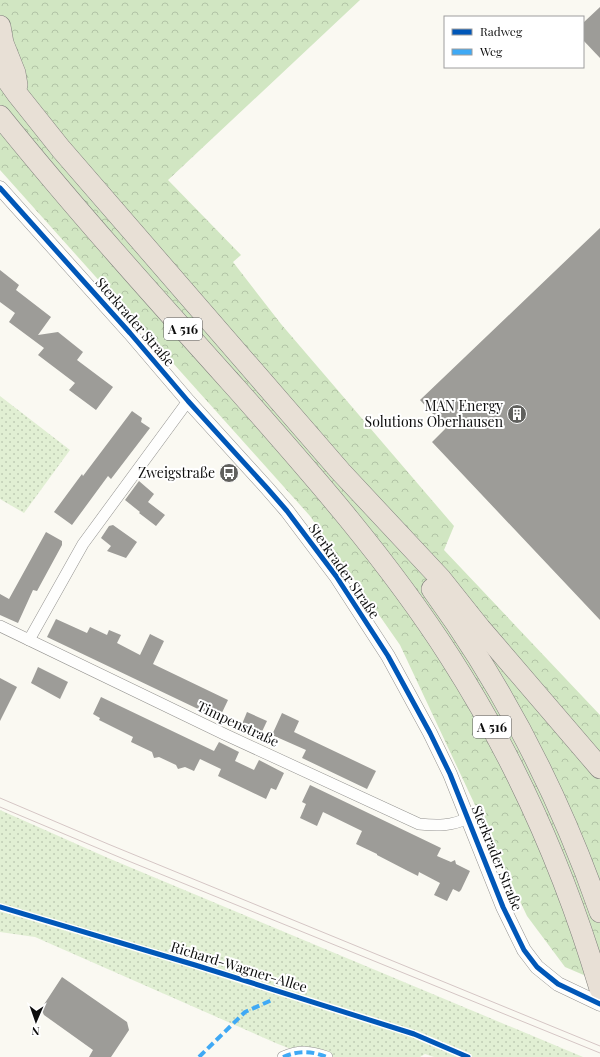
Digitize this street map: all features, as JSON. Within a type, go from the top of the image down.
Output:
[{"type":"highway","points":[[0,26],[3,43],[15,73],[18,95]]},
{"type":"highway","name":"A 516","points":[[0,70],[61,149],[341,472],[405,553],[463,632],[505,702],[566,820],[600,912]]},
{"type":"highway","name":"A 516","points":[[0,116],[38,164],[328,495],[390,571],[437,637],[473,694],[503,746],[542,828],[567,888],[589,953],[591,992]]},
{"type":"highway","points":[[341,472],[441,579],[480,628],[600,768]]},
{"type":"street","name":"Sterkrader Straße","points":[[0,188],[267,488],[336,576],[377,639],[408,691],[450,774],[503,907],[524,950],[537,967],[558,984],[591,992],[600,1004]]},
{"type":"street","points":[[29,640],[83,544],[188,401]]},
{"type":"street","name":"Timpenstraße","points":[[0,626],[224,734],[419,824],[438,826],[458,822],[468,818]]},
{"type":"street","points":[[283,1057],[294,1052],[317,1053],[327,1057]]},
{"type":"green space","points":[[0,0],[360,0],[168,180],[241,255],[233,262],[281,324],[454,526],[444,550],[600,715],[600,982],[565,967],[527,916],[400,645],[310,516],[0,170]]},
{"type":"green space","points":[[0,396],[70,450],[24,513],[0,499]]},
{"type":"green space","points":[[0,810],[108,858],[583,1057],[434,1057],[425,1054],[420,1057],[312,1057],[278,1044],[35,937],[0,932]]},
{"type":"building","points":[[600,7],[600,58],[584,41],[584,22]]},
{"type":"building","name":"MAN Energy Solutions Oberhausen","points":[[600,228],[600,620],[432,442],[446,428],[420,400]]},
{"type":"building","points":[[0,270],[19,285],[16,290],[51,317],[38,335],[58,332],[83,352],[77,360],[113,387],[96,410],[69,390],[75,383],[38,355],[44,348],[9,322],[15,313],[0,302]]},
{"type":"building","points":[[132,411],[142,418],[141,422],[150,428],[111,479],[108,476],[72,525],[54,512]]},
{"type":"building","points":[[139,481],[154,494],[148,502],[165,515],[156,526],[125,500]]},
{"type":"building","points":[[113,525],[137,542],[126,558],[107,551],[111,546],[101,538],[109,526]]},
{"type":"building","points":[[46,532],[62,541],[62,545],[37,591],[33,590],[18,623],[0,615],[0,594],[9,599]]},
{"type":"building","points":[[56,619],[87,633],[90,627],[107,635],[109,630],[121,635],[117,643],[140,655],[150,634],[164,641],[153,664],[228,700],[219,719],[47,637]]},
{"type":"building","points":[[38,667],[68,682],[60,699],[31,683]]},
{"type":"building","points":[[0,678],[17,687],[0,721]]},
{"type":"building","points":[[101,697],[214,751],[219,742],[239,752],[235,761],[254,770],[259,760],[284,773],[276,790],[271,788],[266,799],[218,776],[221,769],[200,759],[194,771],[185,767],[178,769],[176,765],[159,757],[154,758],[152,752],[131,742],[133,737],[99,720],[100,718],[93,714]]},
{"type":"building","points":[[247,712],[267,721],[259,738],[240,729]]},
{"type":"building","points":[[282,713],[299,721],[294,732],[376,771],[367,789],[302,758],[306,750],[272,735]]},
{"type":"building","points":[[310,785],[441,848],[437,856],[451,862],[455,860],[456,864],[470,871],[461,890],[459,892],[453,889],[447,901],[434,895],[440,883],[419,872],[418,876],[356,844],[362,831],[323,812],[317,826],[300,818],[306,804],[302,802]]},
{"type":"building","points":[[62,977],[127,1022],[129,1030],[111,1057],[89,1057],[93,1050],[44,1015],[42,1011],[43,1006]]},
{"type":"tram line","points":[[0,798],[108,844],[600,1046]]},
{"type":"tram line","points":[[0,807],[126,860],[600,1053]]},
{"type":"marked path","points":[[199,1057],[245,1012],[272,1000]]},
{"type":"marked path","points":[[283,1057],[300,1052],[316,1053],[327,1057]]},
{"type":"cycle path","points":[[0,188],[287,511],[336,576],[388,656],[430,733],[450,774],[503,907],[524,950],[537,967],[558,984],[600,1004]]},
{"type":"cycle path","name":"Richard-Wagner-Allee","points":[[0,907],[195,965],[414,1034],[468,1057]]},
{"type":"place","name":"MAN Energy Solutions Oberhausen","points":[[517,414]]},
{"type":"place","name":"Zweigstraße","points":[[229,473]]}]
